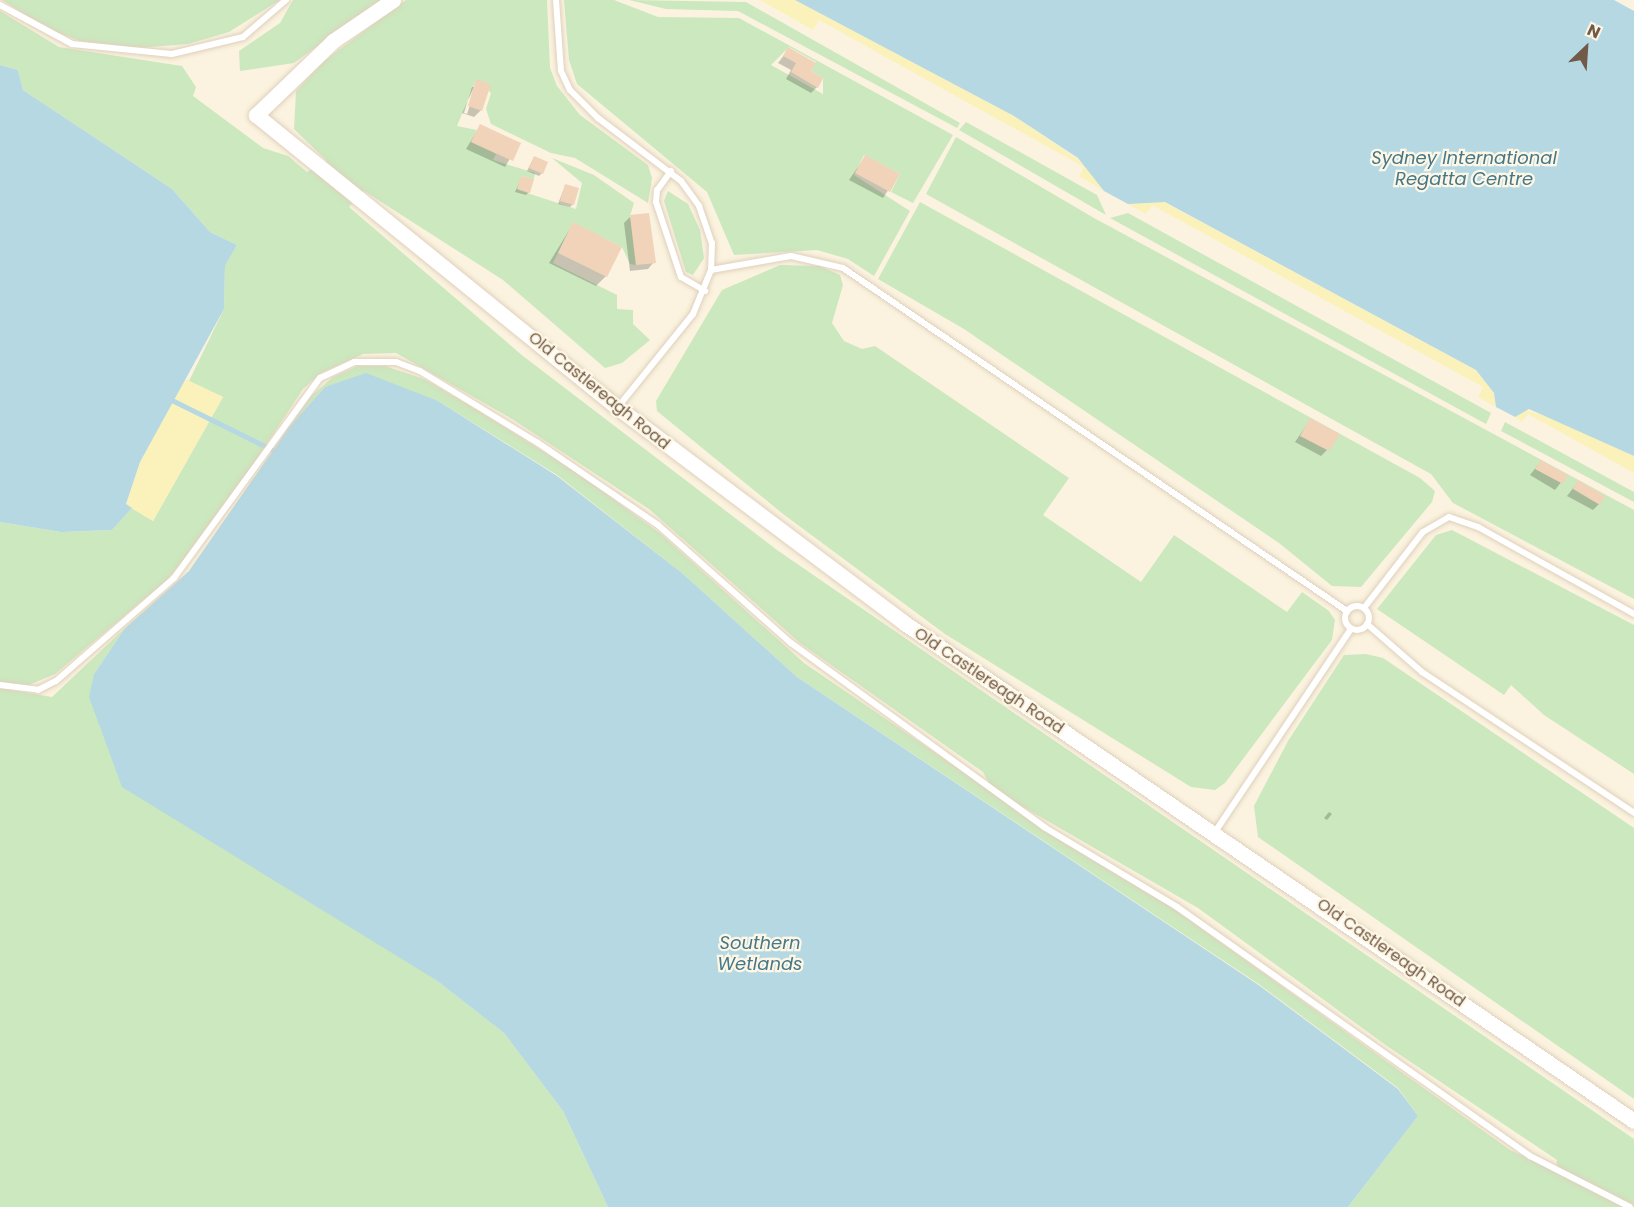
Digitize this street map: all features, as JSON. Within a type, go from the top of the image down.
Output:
[{"type":"street","name":"Old Castlereagh Road","points":[[393,0],[333,41],[256,116],[617,407],[903,622],[1215,832],[1634,1121]]},
{"type":"lane","points":[[0,5],[72,44],[172,54],[243,37],[286,0]]},
{"type":"lane","points":[[556,0],[561,70],[570,90],[598,118],[671,171],[705,218],[711,270],[705,291],[680,334],[617,407]]},
{"type":"lane","points":[[671,171],[657,189],[656,202],[681,277],[705,291]]},
{"type":"lane","points":[[711,270],[791,256],[843,268],[1347,611],[1351,629]]},
{"type":"lane","points":[[0,685],[38,690],[56,681],[174,578],[320,378],[354,362],[396,362],[420,371],[538,443],[658,525],[791,643],[1044,826],[1177,907],[1530,1156],[1630,1207]]},
{"type":"lane","points":[[1347,611],[1364,608],[1424,532],[1449,518],[1478,527],[1634,614]]},
{"type":"lane","points":[[1364,608],[1368,624],[1422,672],[1634,813]]},
{"type":"lane","points":[[1215,832],[1351,629],[1368,624]]},
{"type":"green space","points":[[2,0],[280,0],[229,32],[188,44],[137,48],[80,41],[48,29]]},
{"type":"green space","points":[[293,0],[381,0],[294,63],[240,71],[239,51],[280,23]]},
{"type":"green space","points":[[406,0],[547,0],[550,68],[557,86],[580,115],[648,165],[652,178],[648,203],[575,158],[551,153],[491,124],[486,109],[491,93],[476,80],[457,126],[477,130],[471,142],[496,154],[493,160],[535,173],[534,179],[521,176],[518,190],[576,209],[582,183],[552,158],[594,175],[634,203],[630,216],[636,265],[630,264],[622,247],[573,223],[553,263],[617,295],[617,309],[633,310],[633,324],[650,340],[622,363],[605,368],[503,280],[364,191],[349,207],[523,356],[777,550],[1634,1139],[1634,1207],[1348,1207],[1418,1116],[1398,1088],[1260,985],[797,677],[682,573],[557,475],[438,401],[325,387],[289,427],[310,397],[333,377],[358,366],[385,366],[424,379],[479,411],[582,476],[661,534],[804,663],[1057,836],[1173,908],[1510,1150],[1556,1170],[1557,1160],[1387,1046],[1198,908],[992,789],[983,772],[800,643],[649,509],[512,419],[396,353],[363,354],[321,373],[303,389],[218,518],[166,581],[55,674],[29,685],[0,682],[0,522],[61,532],[112,530],[132,508],[153,521],[223,397],[189,381],[224,309],[225,266],[237,245],[210,232],[172,189],[23,90],[18,70],[0,65],[0,11],[59,47],[182,66],[196,87],[193,96],[263,148],[288,156],[307,172],[327,161],[294,129],[296,91],[324,61]]},
{"type":"green space","points":[[564,0],[614,0],[658,17],[739,18],[953,135],[913,203],[891,192],[900,174],[864,155],[854,175],[910,211],[874,276],[848,259],[817,250],[734,255],[707,192],[577,84],[569,60]],"holes":[[[789,47],[816,62],[811,71],[823,78],[823,94],[771,65]]]},
{"type":"green space","points":[[629,0],[746,2],[960,123],[957,128],[738,11],[666,9]]},
{"type":"green space","points":[[966,122],[1097,195],[1106,215],[959,130]]},
{"type":"green space","points":[[956,137],[1094,218],[1634,510],[1634,599],[1453,503],[1431,474],[926,194]]},
{"type":"green space","points":[[668,191],[688,204],[700,230],[704,258],[693,275],[686,272],[664,201]]},
{"type":"green space","points":[[920,202],[1420,478],[1435,491],[1432,502],[1361,587],[1332,586],[1279,543],[964,329],[878,279]]},
{"type":"green space","points":[[1128,213],[1491,413],[1486,424],[1110,218]]},
{"type":"green space","points":[[780,265],[820,266],[840,275],[843,285],[832,323],[844,341],[862,349],[875,346],[1069,478],[1043,515],[1141,582],[1174,535],[1287,612],[1302,592],[1329,611],[1335,620],[1332,640],[1225,783],[1215,790],[1191,787],[945,634],[783,514],[657,411],[656,401],[722,290]]},
{"type":"green space","points":[[1505,422],[1634,492],[1634,502],[1501,431]]},
{"type":"green space","points":[[1452,530],[1634,625],[1634,774],[1544,715],[1511,685],[1504,695],[1377,609],[1436,535]]},
{"type":"green space","points":[[125,628],[94,674],[436,980],[504,1033],[563,1111],[608,1207],[0,1207],[0,688],[52,697]]},
{"type":"green space","points":[[1366,654],[1383,658],[1634,828],[1634,1099],[1258,837],[1254,806],[1288,741],[1344,655]]},
{"type":"sand","points":[[760,0],[795,0],[1014,116],[1091,168],[1104,191],[1079,176],[1084,167],[819,20],[813,30]]},
{"type":"sand","points":[[1136,200],[1164,202],[1476,370],[1494,393],[1496,407],[1478,397],[1483,387],[1152,205],[1146,214],[1128,204]]},
{"type":"sand","points":[[183,378],[223,397],[153,521],[126,505],[140,462]]},
{"type":"sand","points":[[1522,409],[1568,423],[1634,456],[1634,473],[1528,414],[1522,422],[1515,417]]},
{"type":"water","name":"Sydney International Regatta Centre","points":[[795,0],[1614,0],[1634,11],[1634,456],[1529,409],[1515,417],[1496,407],[1494,393],[1476,370],[1165,202],[1128,204],[1104,191],[1078,158],[1014,116]]},
{"type":"water","points":[[0,65],[18,70],[23,90],[172,189],[210,232],[237,245],[225,266],[224,309],[140,462],[126,504],[132,508],[112,530],[61,532],[0,522]]},
{"type":"water","name":"Southern Wetlands","points":[[366,373],[438,401],[557,476],[682,573],[797,677],[1260,986],[1398,1089],[1418,1116],[1348,1207],[608,1207],[563,1111],[504,1033],[436,980],[122,787],[89,697],[94,674],[125,628],[189,571],[289,427],[325,387]]},
{"type":"building","points":[[788,47],[816,63],[811,71],[823,78],[818,88],[791,72],[796,63],[783,56]]},
{"type":"building","points":[[476,79],[491,84],[482,111],[468,106]]},
{"type":"building","points":[[480,124],[521,143],[513,161],[471,142]]},
{"type":"building","points":[[865,155],[900,174],[890,192],[855,173]]},
{"type":"building","points":[[534,156],[548,162],[543,174],[529,168]]},
{"type":"building","points":[[521,176],[534,179],[530,193],[517,189]]},
{"type":"building","points":[[565,184],[579,188],[574,205],[560,201]]},
{"type":"building","points":[[649,213],[656,263],[636,265],[630,215]]},
{"type":"building","points":[[573,222],[622,247],[607,277],[558,253]]},
{"type":"building","points":[[1310,418],[1340,434],[1329,451],[1300,436]]},
{"type":"building","points":[[1541,460],[1568,475],[1563,484],[1535,469]]},
{"type":"building","points":[[1578,480],[1605,496],[1600,505],[1573,489]]},
{"type":"waterway","points":[[172,400],[273,450]]}]
